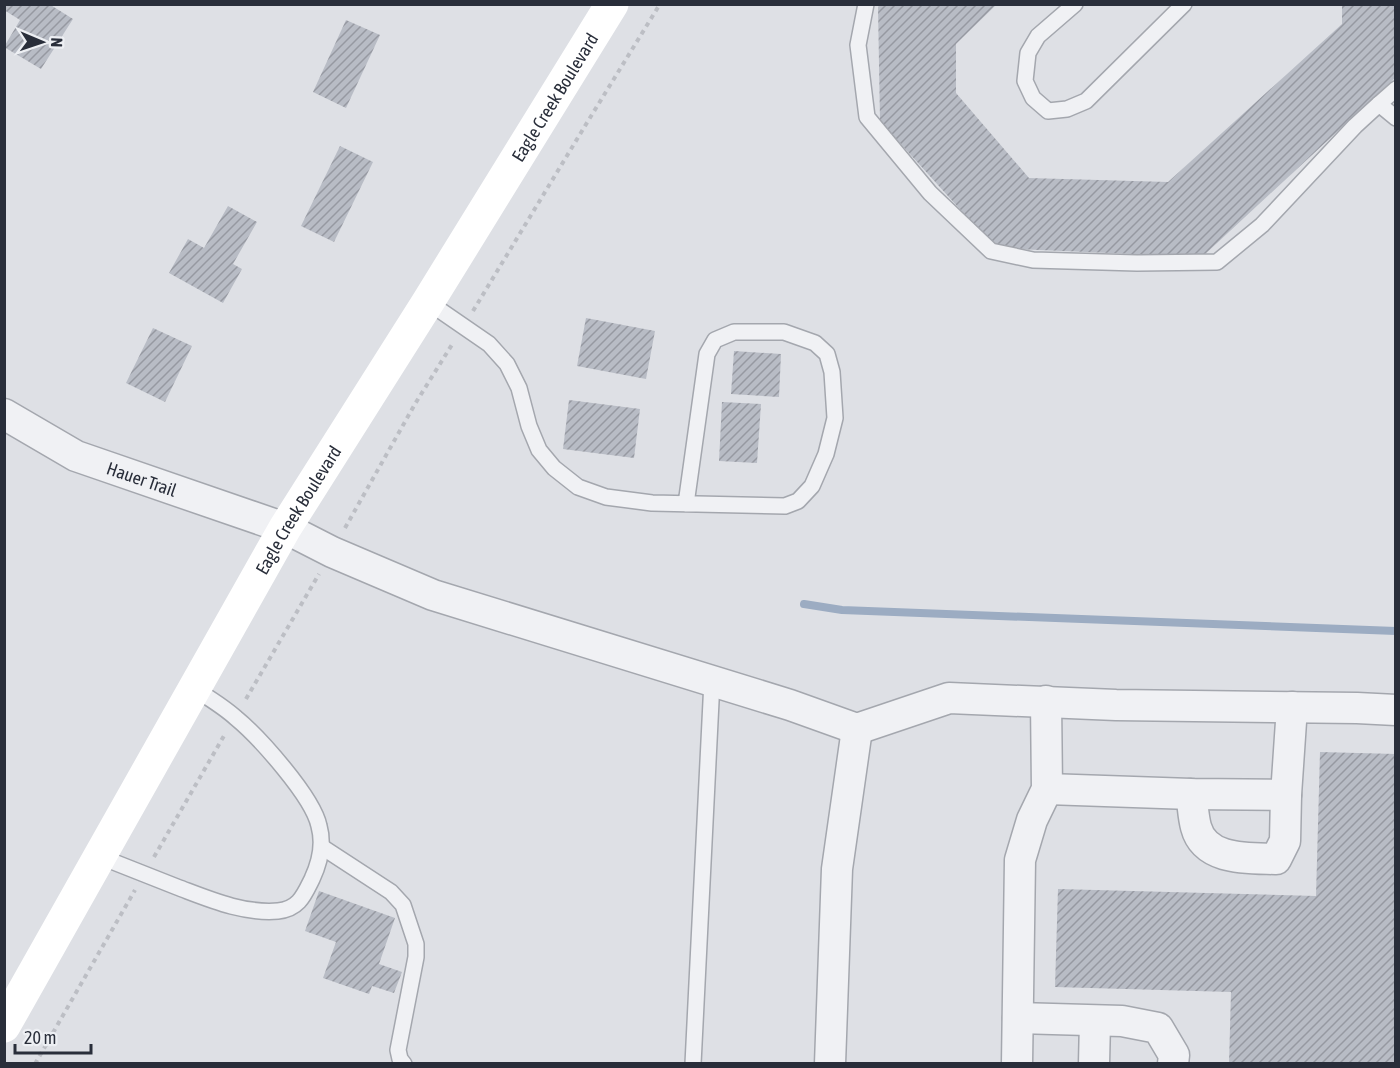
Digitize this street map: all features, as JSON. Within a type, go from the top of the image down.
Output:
[{"type":"street","name":"Eagle Creek Boulevard","points":[[4,1026],[285,528],[612,4]]},
{"type":"street","name":"Hauer Trail","points":[[4,414],[76,456],[285,528],[332,552],[433,595],[790,705],[857,729]]},
{"type":"street","points":[[830,1064],[837,869],[857,729],[949,698],[1116,705],[1395,710]]},
{"type":"street","points":[[1017,1064],[1020,860],[1032,820],[1047,789],[1046,702]]},
{"type":"street","points":[[1191,794],[1196,829],[1207,847],[1232,857],[1276,859],[1285,841],[1292,707]]},
{"type":"street","points":[[1047,789],[1286,795]]},
{"type":"street","points":[[1018,1018],[1122,1022],[1158,1029],[1174,1055],[1173,1064]]},
{"type":"street","points":[[1094,1064],[1095,1021]]},
{"type":"lane","points":[[866,4],[858,45],[867,117],[930,193],[991,251],[1033,260],[1137,263],[1217,262],[1262,225],[1355,126],[1395,89]]},
{"type":"lane","points":[[1075,4],[1038,36],[1028,53],[1025,81],[1033,98],[1048,111],[1067,109],[1086,101],[1184,4]]},
{"type":"lane","points":[[1379,104],[1395,118]]},
{"type":"lane","points":[[428,302],[489,344],[507,364],[519,388],[539,450],[554,468],[578,487],[606,497],[652,503],[686,504],[785,506],[798,501],[812,486],[826,454],[835,418],[832,372],[827,354],[815,343],[784,332],[734,332],[715,340],[707,354],[686,504]]},
{"type":"lane","points":[[693,1064],[712,681]]},
{"type":"lane","points":[[101,857],[205,897],[259,912],[281,911],[295,906],[304,896],[316,870],[322,846],[319,824],[308,802],[252,732],[236,717],[195,689]]},
{"type":"lane","points":[[322,846],[391,892],[403,905],[416,944],[416,957],[398,1050],[404,1064]]},
{"type":"building","points":[[6,4],[49,4],[73,19],[41,69],[4,47],[20,20],[4,10]]},
{"type":"building","points":[[880,4],[997,4],[956,44],[956,93],[1029,178],[1168,182],[1342,24],[1342,4],[1396,4],[1396,77],[1202,257],[995,248],[880,121],[878,7]]},
{"type":"building","points":[[346,20],[380,35],[346,108],[313,92]]},
{"type":"building","points":[[340,146],[373,162],[334,242],[301,226]]},
{"type":"building","points":[[228,206],[257,222],[233,264],[242,269],[223,303],[169,273],[188,239],[204,248]]},
{"type":"building","points":[[586,318],[655,331],[646,379],[577,366]]},
{"type":"building","points":[[153,328],[192,346],[165,402],[126,383]]},
{"type":"building","points":[[734,351],[781,354],[779,397],[731,394]]},
{"type":"building","points":[[569,400],[640,409],[634,458],[563,449]]},
{"type":"building","points":[[722,402],[761,404],[757,463],[719,461]]},
{"type":"building","points":[[1320,752],[1396,754],[1396,1064],[1229,1064],[1231,992],[1055,987],[1058,889],[1316,896]]},
{"type":"building","points":[[319,891],[395,918],[379,964],[402,972],[394,993],[372,986],[369,994],[323,978],[336,942],[305,931]]},
{"type":"waterway","points":[[804,604],[842,610],[1396,631]]}]
